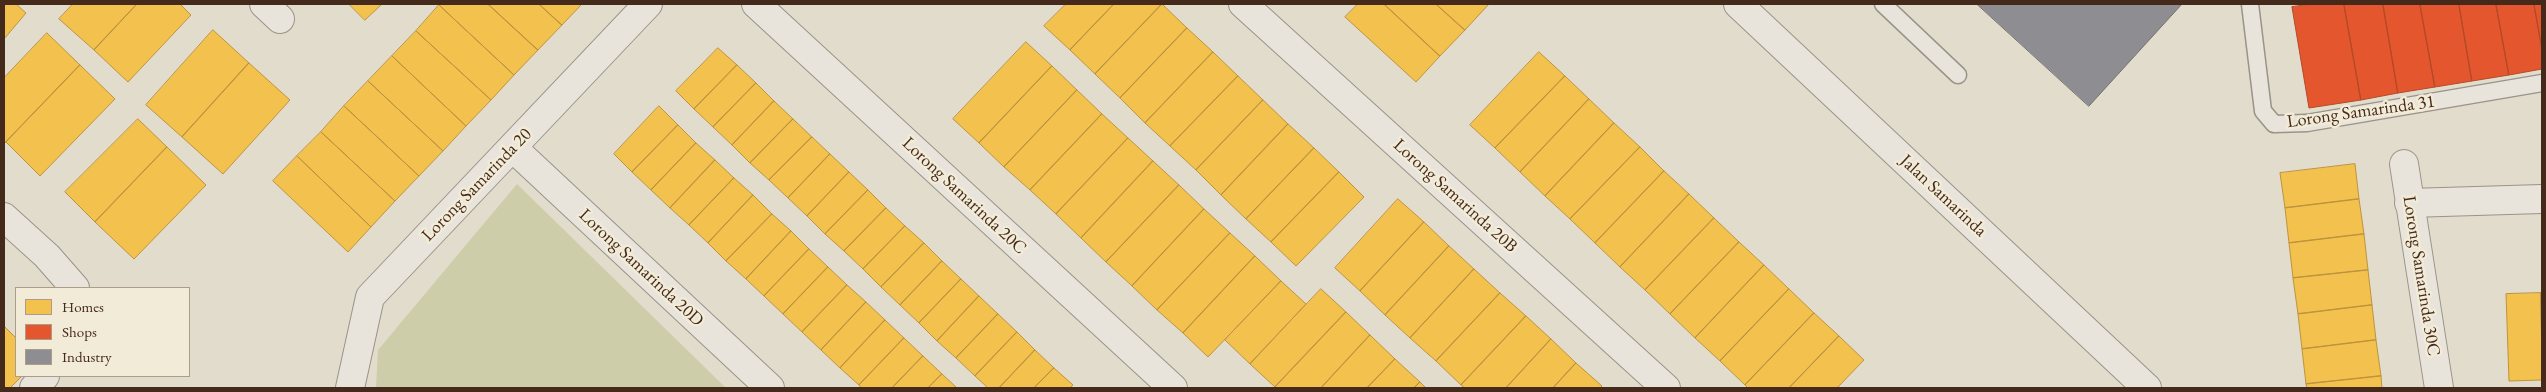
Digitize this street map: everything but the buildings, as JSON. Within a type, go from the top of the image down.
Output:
[{"type":"street","name":"Lorong Samarinda 20","points":[[350,388],[370,297],[648,4]]},
{"type":"street","name":"Lorong Samarinda 20C","points":[[756,4],[1173,388]]},
{"type":"street","name":"Jalan Samarinda","points":[[1738,4],[2147,388]]},
{"type":"street","name":"Lorong Samarinda 20B","points":[[1251,6],[1666,388]]},
{"type":"street","name":"Lorong Samarinda 20D","points":[[513,148],[770,388]]},
{"type":"street","name":"Lorong Samarinda 30C","points":[[2404,164],[2440,388]]},
{"type":"street","points":[[2409,203],[2542,199]]},
{"type":"street","points":[[4,217],[47,256],[74,287]]},
{"type":"street","points":[[34,388],[44,377]]},
{"type":"lane","points":[[1883,4],[1958,75]]},
{"type":"lane","name":"Lorong Samarinda 31","points":[[2250,4],[2263,111],[2274,124],[2307,123],[2542,83]]},
{"type":"green space","points":[[517,184],[726,388],[376,388],[378,350]]}]
